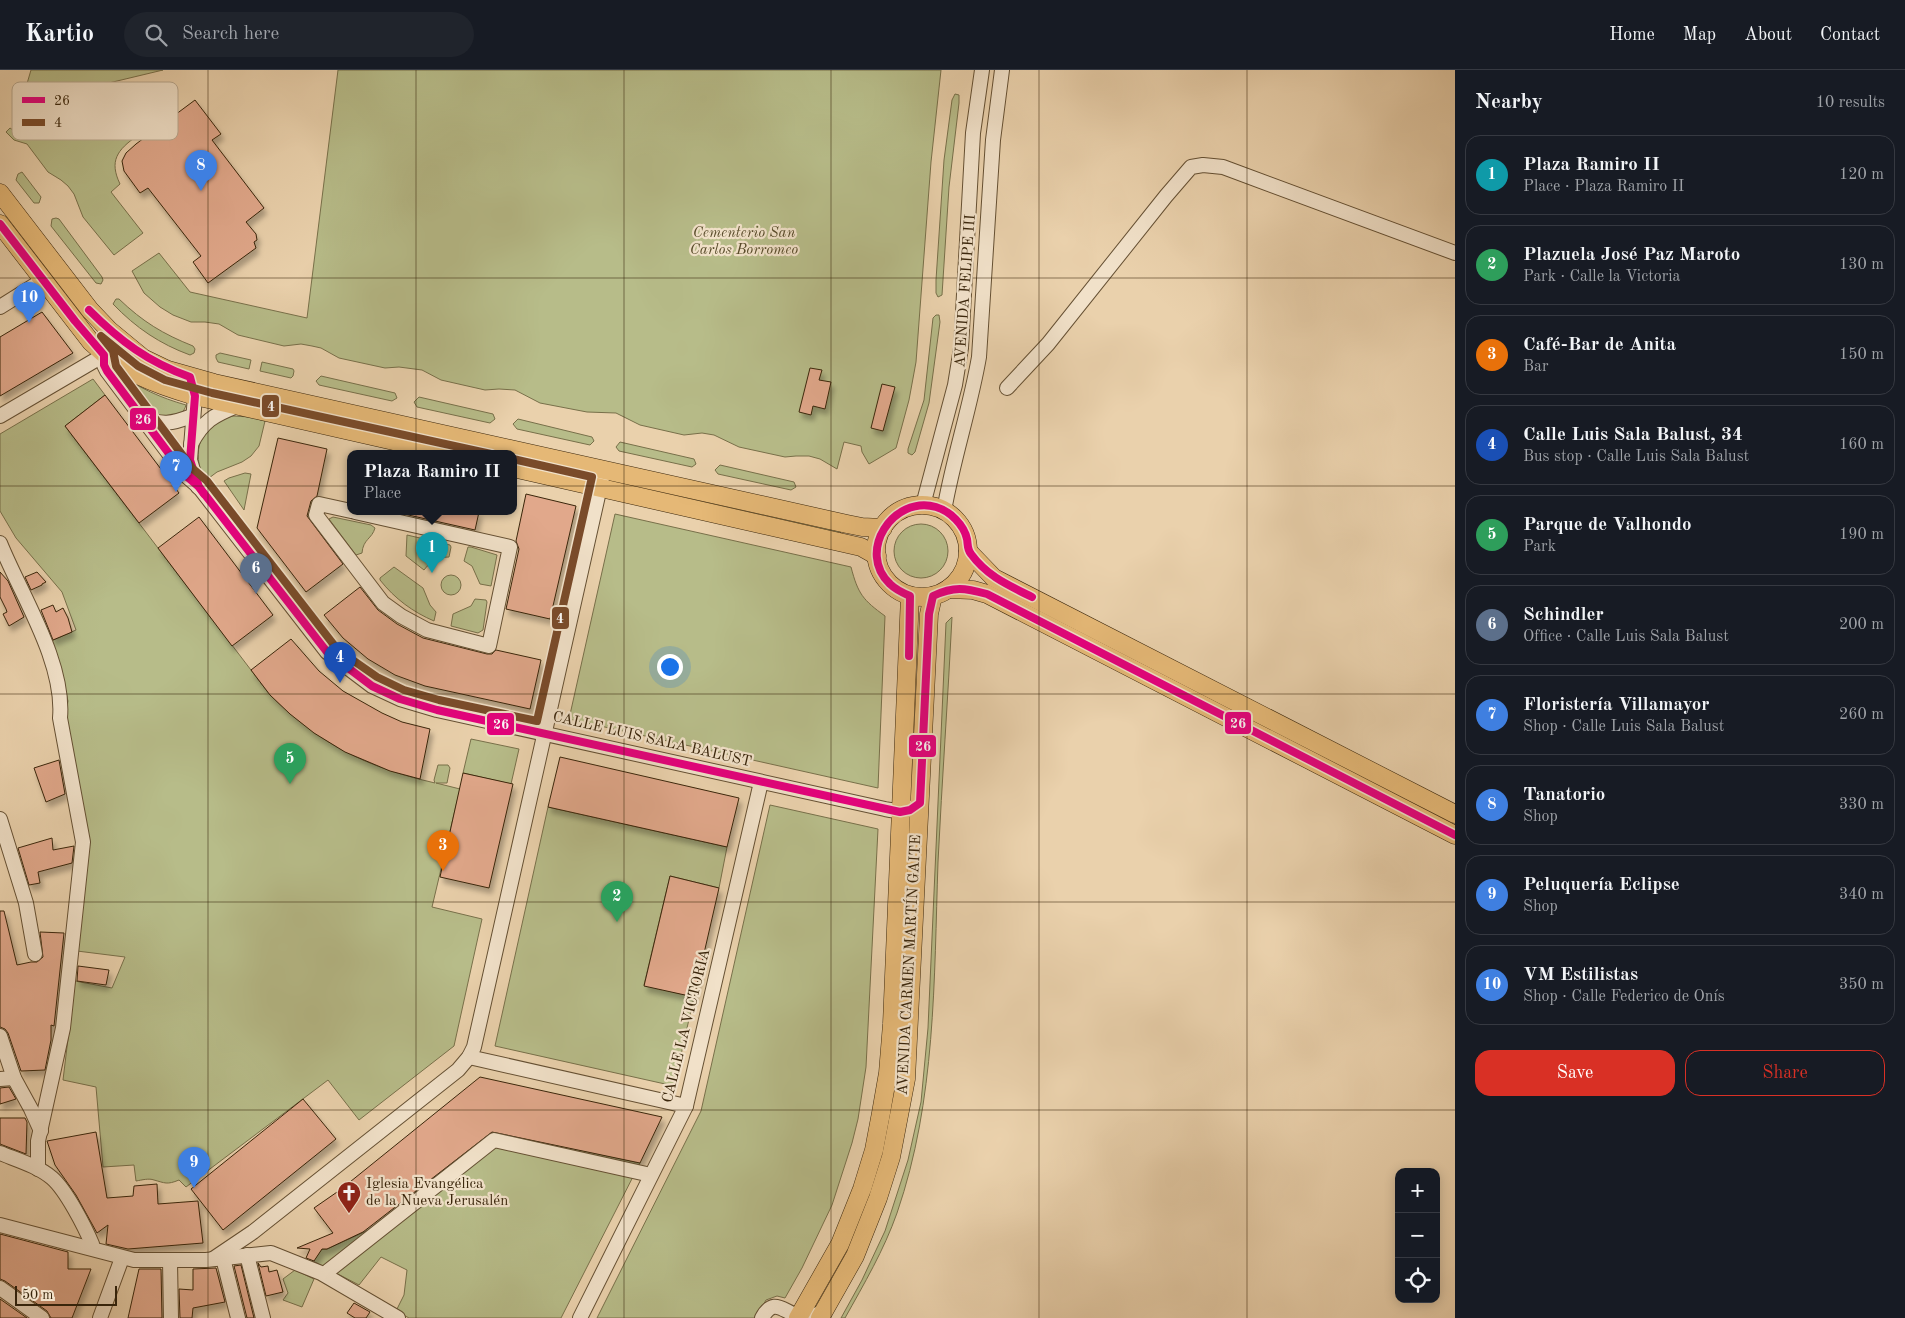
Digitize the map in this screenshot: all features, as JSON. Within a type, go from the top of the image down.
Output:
[{"type":"main road","points":[[0,193],[90,310],[108,330],[143,358],[168,370],[190,377],[847,524],[883,528]]},
{"type":"main road","points":[[0,224],[91,342],[104,355],[133,373],[158,385],[195,396],[433,450]]},
{"type":"main road","points":[[517,469],[862,548],[876,556]]},
{"type":"main road","points":[[941,592],[957,582],[963,573],[968,551],[962,528],[952,516],[944,511],[923,505],[900,511],[883,528],[877,542],[876,556],[880,569],[887,581],[898,590],[910,596],[973,590],[987,594],[1455,835]]},
{"type":"main road","points":[[968,551],[994,578],[1455,814]]},
{"type":"main road","name":"AVENIDA CARMEN MARTÍN GAITE","points":[[822,1315],[854,1256],[878,1198],[891,1157],[906,1079],[929,614],[941,592]]},
{"type":"main road","name":"AVENIDA CARMEN MARTÍN GAITE","points":[[799,1317],[840,1244],[862,1188],[874,1150],[888,1073],[892,1024],[910,596]]},
{"type":"street","name":"AVENIDA FELIPE III","points":[[923,505],[955,385],[961,348],[973,133],[982,70]]},
{"type":"street","name":"AVENIDA FELIPE III","points":[[944,511],[950,477],[973,391],[979,357],[992,140],[1002,70]]},
{"type":"street","points":[[1007,388],[1048,344],[1166,196],[1192,167],[1203,165],[1223,167],[1455,254]]},
{"type":"street","points":[[0,307],[43,280]]},
{"type":"street","name":"CALLE LUIS SALA BALUST","points":[[104,355],[104,365],[107,371],[142,418],[185,475],[199,487],[327,652],[372,686],[400,699],[436,710],[900,812]]},
{"type":"street","points":[[0,416],[104,355]]},
{"type":"street","name":"CALLE LUIS SALA BALUST","points":[[190,377],[195,396],[190,460],[199,487]]},
{"type":"street","points":[[190,447],[196,434],[209,420],[216,414],[237,406]]},
{"type":"street","points":[[142,418],[159,424],[175,423],[192,416]]},
{"type":"street","points":[[218,1258],[458,1070],[469,1057],[474,1047],[604,469]]},
{"type":"street","points":[[347,510],[319,504],[316,515],[383,602],[400,616],[427,630],[488,646],[510,546],[369,515]]},
{"type":"street","points":[[0,543],[57,674],[62,707],[60,718],[83,842],[64,1028],[38,1141],[38,1170]]},
{"type":"street","name":"CALLE LA VICTORIA","points":[[580,1318],[686,1106],[761,782]]},
{"type":"street","points":[[900,812],[910,810],[920,803]]},
{"type":"street","points":[[0,819],[26,903],[35,954]]},
{"type":"street","points":[[0,1036],[7,1079],[31,1108],[41,1131]]},
{"type":"street","points":[[469,1057],[686,1106]]},
{"type":"street","points":[[328,1271],[494,1140],[651,1175]]},
{"type":"street","points":[[0,1153],[52,1178],[74,1207],[92,1244]]},
{"type":"street","points":[[0,1225],[122,1258],[148,1262],[271,1253],[321,1273],[380,1313],[398,1318]]},
{"type":"street","points":[[253,1232],[247,1241],[263,1318]]},
{"type":"street","points":[[100,1318],[122,1258]]},
{"type":"street","points":[[218,1258],[238,1318]]},
{"type":"street","points":[[170,1261],[171,1318]]},
{"type":"street","points":[[0,1288],[42,1318]]},
{"type":"street","points":[[762,1318],[770,1308],[777,1306],[799,1317],[822,1315]]},
{"type":"green space","points":[[31,70],[163,70],[113,82],[27,82]]},
{"type":"green space","name":"Cementerio San Carlos Borromeo","points":[[338,70],[941,70],[931,162],[916,362],[909,400],[896,448],[869,464],[862,452],[861,446],[844,442],[837,469],[820,459],[809,456],[785,457],[739,447],[714,435],[702,433],[684,435],[640,425],[616,413],[587,412],[540,403],[515,390],[485,390],[441,380],[422,370],[399,367],[385,368],[339,358],[321,348],[301,344],[284,346],[238,335],[219,324],[191,322],[173,315],[160,307],[144,293],[132,271],[159,253],[190,292],[307,318]]},
{"type":"green space","points":[[955,94],[959,95],[959,103],[949,187],[942,295],[938,297],[936,293],[936,280],[944,160],[952,100]]},
{"type":"green space","points":[[10,128],[12,129],[12,138],[6,132]]},
{"type":"green space","points":[[14,140],[132,140],[124,146],[117,157],[115,169],[120,184],[111,192],[143,233],[114,255],[83,217],[74,194],[68,186],[48,172],[27,144]]},
{"type":"green space","points":[[22,172],[41,197],[39,203],[34,203],[16,180],[18,174]]},
{"type":"green space","points":[[52,219],[59,219],[102,277],[101,284],[96,283],[51,226]]},
{"type":"green space","points":[[116,299],[119,299],[154,327],[193,346],[195,349],[194,353],[190,355],[179,351],[149,334],[131,321],[113,304]]},
{"type":"green space","points":[[939,315],[940,322],[929,403],[915,452],[912,455],[908,453],[908,449],[924,400],[933,318]]},
{"type":"green space","points":[[220,353],[251,360],[249,369],[218,362],[216,355]]},
{"type":"green space","points":[[262,362],[293,369],[293,376],[291,378],[260,371]]},
{"type":"green space","points":[[118,373],[150,392],[186,405],[184,410],[174,416],[159,417],[153,415],[141,405]]},
{"type":"green space","points":[[321,376],[395,393],[397,398],[392,401],[319,385],[316,381]]},
{"type":"green space","points":[[93,379],[105,395],[65,426],[270,695],[326,741],[387,770],[435,783],[438,765],[448,765],[450,768],[447,783],[436,783],[460,789],[432,907],[482,919],[454,1046],[359,1120],[328,1080],[186,1187],[179,1180],[169,1183],[150,1179],[136,1181],[134,1165],[103,1167],[96,1087],[63,1080],[75,981],[112,988],[125,957],[77,951],[82,898],[65,719],[68,701],[51,641],[76,630],[62,592],[16,538],[0,511],[0,434]]},
{"type":"green space","points":[[419,397],[493,414],[495,419],[490,423],[417,407],[414,402]]},
{"type":"green space","points":[[233,416],[251,417],[265,421],[259,446],[251,456],[242,462],[217,472],[205,481],[198,460],[201,440],[213,425]]},
{"type":"green space","points":[[518,419],[592,437],[594,441],[590,445],[517,429],[513,424]]},
{"type":"green space","points":[[620,442],[694,459],[696,464],[692,467],[619,451],[616,447]]},
{"type":"green space","points":[[720,465],[794,482],[796,487],[791,490],[718,474],[715,470]]},
{"type":"green space","points":[[245,473],[251,474],[244,510],[224,481]]},
{"type":"green space","points":[[620,481],[841,531],[840,534],[620,484]]},
{"type":"green space","points":[[615,514],[851,567],[862,596],[885,616],[878,788],[569,719]]},
{"type":"green space","points":[[333,517],[371,525],[375,528],[364,545],[362,553],[356,555],[329,519]]},
{"type":"green space","points":[[921,524],[931,526],[940,532],[946,541],[948,551],[946,561],[940,570],[931,576],[921,578],[911,576],[902,570],[896,561],[894,551],[896,541],[902,532],[911,526]]},
{"type":"green space","points":[[407,535],[450,545],[449,557],[435,561],[424,570],[406,556]]},
{"type":"green space","points":[[468,547],[497,555],[491,586],[480,584],[472,566],[464,561]]},
{"type":"green space","points":[[394,567],[423,588],[430,605],[436,612],[434,621],[405,604],[380,580]]},
{"type":"green space","points":[[451,575],[458,578],[461,585],[458,592],[451,595],[444,592],[441,585],[444,578]]},
{"type":"green space","points":[[475,599],[486,600],[487,602],[483,630],[478,633],[451,626],[453,614],[471,606]]},
{"type":"green space","points":[[952,617],[938,862],[934,995],[926,1083],[910,1170],[892,1227],[880,1254],[845,1318],[841,1318],[862,1280],[885,1231],[908,1160],[921,1102],[928,1028],[946,623]]},
{"type":"green space","points":[[471,739],[519,749],[511,784],[463,773]]},
{"type":"green space","points":[[770,805],[878,829],[866,1067],[858,1119],[832,1205],[802,1268],[785,1298],[777,1296],[766,1300],[756,1318],[597,1318],[701,1111]]},
{"type":"green space","points":[[548,807],[727,847],[719,888],[670,876],[644,985],[694,997],[674,1086],[495,1046]]},
{"type":"green space","points":[[493,1131],[640,1163],[561,1318],[409,1318],[396,1311],[404,1295],[407,1270],[381,1257],[359,1285],[313,1261],[322,1249],[327,1249],[386,1222],[401,1204]]},
{"type":"green space","points":[[295,1270],[314,1279],[302,1307],[283,1300],[288,1293],[283,1279]]},
{"type":"building","points":[[195,100],[221,134],[212,140],[264,208],[246,222],[256,234],[257,240],[254,242],[256,248],[208,283],[193,262],[201,256],[148,188],[140,193],[124,171],[122,161],[126,153],[141,140],[178,140],[178,113]]},
{"type":"building","points":[[42,312],[73,353],[0,396],[0,337]]},
{"type":"building","points":[[810,368],[822,370],[819,380],[831,382],[825,409],[813,406],[811,415],[799,412]]},
{"type":"building","points":[[882,384],[895,387],[883,431],[871,428]]},
{"type":"building","points":[[105,395],[179,493],[139,523],[65,426]]},
{"type":"building","points":[[278,438],[327,449],[317,496],[311,501],[307,516],[343,564],[306,592],[257,528]]},
{"type":"building","points":[[526,494],[576,506],[550,619],[506,609],[519,549],[516,541]]},
{"type":"building","points":[[408,515],[478,515],[475,530]]},
{"type":"building","points":[[199,517],[273,615],[232,646],[158,548]]},
{"type":"building","points":[[0,572],[8,581],[24,617],[9,626],[3,614],[7,612],[0,597]]},
{"type":"building","points":[[37,572],[46,582],[31,590],[25,577]]},
{"type":"building","points":[[360,587],[378,610],[397,624],[423,638],[487,654],[492,654],[496,650],[541,660],[530,709],[425,686],[395,675],[368,659],[343,638],[324,615]]},
{"type":"building","points":[[53,605],[56,612],[63,608],[72,632],[53,640],[41,610]]},
{"type":"building","points":[[291,639],[319,671],[343,691],[402,722],[430,729],[420,779],[390,771],[345,752],[314,733],[270,695],[251,670]]},
{"type":"building","points":[[560,757],[739,798],[727,847],[548,807]]},
{"type":"building","points":[[59,760],[65,794],[46,802],[34,768]]},
{"type":"building","points":[[463,773],[513,784],[489,888],[440,877]]},
{"type":"building","points":[[52,838],[53,850],[74,846],[72,863],[38,872],[40,883],[29,885],[18,848]]},
{"type":"building","points":[[670,876],[719,888],[694,997],[644,986]]},
{"type":"building","points":[[0,911],[4,911],[17,965],[37,962],[43,957],[40,932],[64,933],[54,1026],[51,1025],[51,1040],[45,1070],[21,1071],[8,1033],[0,1027]]},
{"type":"building","points":[[78,966],[109,970],[106,985],[77,981]]},
{"type":"building","points":[[480,1077],[662,1117],[640,1163],[492,1132],[363,1232],[327,1249],[322,1249],[314,1261],[306,1258],[310,1249],[297,1248],[333,1233],[314,1208],[340,1190]]},
{"type":"building","points":[[9,1087],[16,1099],[0,1104],[0,1088]]},
{"type":"building","points":[[303,1099],[336,1139],[223,1230],[191,1189]]},
{"type":"building","points":[[0,1118],[25,1118],[27,1122],[26,1154],[0,1144]]},
{"type":"building","points":[[96,1132],[107,1198],[133,1196],[134,1186],[157,1184],[158,1204],[198,1201],[203,1243],[128,1249],[106,1244],[108,1225],[97,1233],[76,1195],[55,1165],[47,1141]]},
{"type":"building","points":[[0,1234],[68,1252],[68,1269],[91,1269],[72,1318],[51,1318],[47,1311],[0,1279]]},
{"type":"building","points":[[258,1263],[261,1267],[268,1266],[269,1272],[277,1270],[283,1292],[266,1296]]},
{"type":"building","points":[[241,1265],[254,1318],[247,1318],[234,1266]]},
{"type":"building","points":[[216,1268],[225,1302],[193,1308],[192,1318],[180,1318],[179,1289],[193,1290],[193,1269]]},
{"type":"building","points":[[139,1269],[161,1269],[162,1318],[128,1318]]},
{"type":"building","points":[[0,1299],[27,1318],[0,1318]]},
{"type":"building","points":[[354,1303],[370,1312],[366,1318],[355,1318],[347,1313]]},
{"type":"transit line","name":"26","points":[[0,224],[75,321],[104,355],[104,365],[107,371],[185,475],[199,487],[327,652],[372,686],[400,699],[437,710],[900,812],[910,810],[920,803],[929,614],[933,596],[954,589],[966,589],[987,594],[1455,835]]},
{"type":"transit line","name":"26","points":[[89,310],[135,350],[161,365],[190,377],[195,396],[190,460],[199,487],[204,494]]},
{"type":"transit line","name":"4","points":[[473,450],[212,393],[165,380],[138,366],[101,336],[113,351],[116,366],[192,468],[207,481],[334,645],[377,677],[404,690],[439,700],[537,721],[592,477],[517,460]]},
{"type":"transit line","name":"26","points":[[909,656],[910,596],[897,590],[890,584],[880,571],[877,557],[878,542],[884,529],[906,509],[920,506],[936,507],[946,512],[956,519],[963,529],[969,550],[977,562],[991,574],[1032,597]]},
{"type":"place","name":"Tanatorio","points":[[201,191]]},
{"type":"place","name":"VM Estilistas","points":[[29,323]]},
{"type":"place","name":"Floristería Villamayor","points":[[176,492]]},
{"type":"place","name":"Plaza Ramiro II","points":[[432,573]]},
{"type":"place","name":"Schindler","points":[[256,594]]},
{"type":"place","name":"Calle Luis Sala Balust, 34","points":[[340,683]]},
{"type":"place","name":"Parque de Valhondo","points":[[290,784]]},
{"type":"place","name":"Café-Bar de Anita","points":[[443,871]]},
{"type":"place","name":"Plazuela José Paz Maroto","points":[[617,922]]},
{"type":"place","name":"Peluquería Eclipse","points":[[194,1188]]},
{"type":"place","name":"Iglesia Evangélica de la Nueva Jerusalén","points":[[349,1214]]}]
